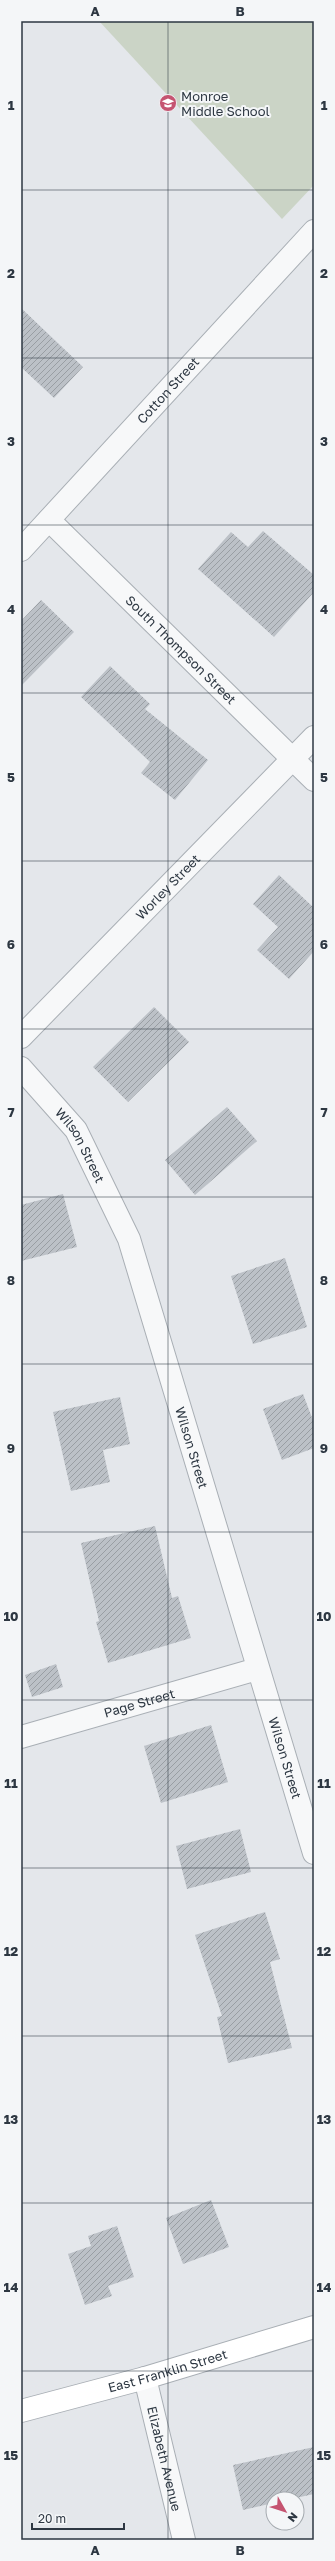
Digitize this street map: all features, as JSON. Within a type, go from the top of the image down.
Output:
[{"type":"main road","name":"East Franklin Street","points":[[21,2411],[145,2378],[314,2327]]},
{"type":"street","name":"Cotton Street","points":[[21,550],[314,231]]},
{"type":"street","name":"South Thompson Street","points":[[49,520],[314,780]]},
{"type":"street","name":"Worley Street","points":[[21,1037],[314,737]]},
{"type":"street","name":"Wilson Street","points":[[21,1068],[76,1130],[129,1239],[257,1669],[314,1853]]},
{"type":"street","name":"Page Street","points":[[21,1737],[257,1669]]},
{"type":"street","name":"Elizabeth Avenue","points":[[145,2378],[184,2540]]},
{"type":"green space","points":[[99,21],[314,21],[314,185],[282,219]]},
{"type":"building","points":[[21,308],[83,367],[54,398],[21,367]]},
{"type":"building","points":[[263,531],[314,575],[314,592],[274,637],[198,569],[231,532],[248,547]]},
{"type":"building","points":[[41,600],[74,632],[21,686],[21,621]]},
{"type":"building","points":[[110,666],[150,704],[145,709],[208,760],[175,800],[141,773],[150,762],[81,697]]},
{"type":"building","points":[[279,875],[314,908],[314,951],[289,979],[257,950],[278,927],[253,904]]},
{"type":"building","points":[[154,1007],[189,1042],[128,1102],[93,1067]]},
{"type":"building","points":[[227,1107],[257,1141],[195,1195],[165,1160]]},
{"type":"building","points":[[63,1194],[77,1247],[21,1261],[21,1205]]},
{"type":"building","points":[[285,1258],[307,1327],[253,1344],[231,1276]]},
{"type":"building","points":[[303,1394],[314,1423],[314,1448],[282,1460],[263,1409]]},
{"type":"building","points":[[120,1397],[130,1444],[103,1450],[110,1482],[71,1491],[53,1412]]},
{"type":"building","points":[[155,1526],[172,1598],[178,1596],[191,1638],[108,1663],[96,1622],[99,1621],[81,1543]]},
{"type":"building","points":[[56,1664],[63,1687],[32,1697],[25,1675]]},
{"type":"building","points":[[211,1725],[228,1782],[161,1803],[144,1746]]},
{"type":"building","points":[[240,1829],[251,1872],[187,1889],[176,1846]]},
{"type":"building","points":[[265,1912],[280,1959],[270,1962],[292,2048],[228,2063],[217,2017],[222,2016],[195,1935]]},
{"type":"building","points":[[211,2200],[229,2247],[183,2264],[166,2218]]},
{"type":"building","points":[[117,2226],[134,2277],[108,2286],[112,2296],[85,2305],[68,2254],[91,2246],[88,2236]]},
{"type":"building","points":[[314,2447],[314,2494],[305,2496],[305,2491],[265,2491],[265,2505],[243,2510],[233,2465]]},
{"type":"place","name":"Monroe Middle School","points":[[168,103]]}]
